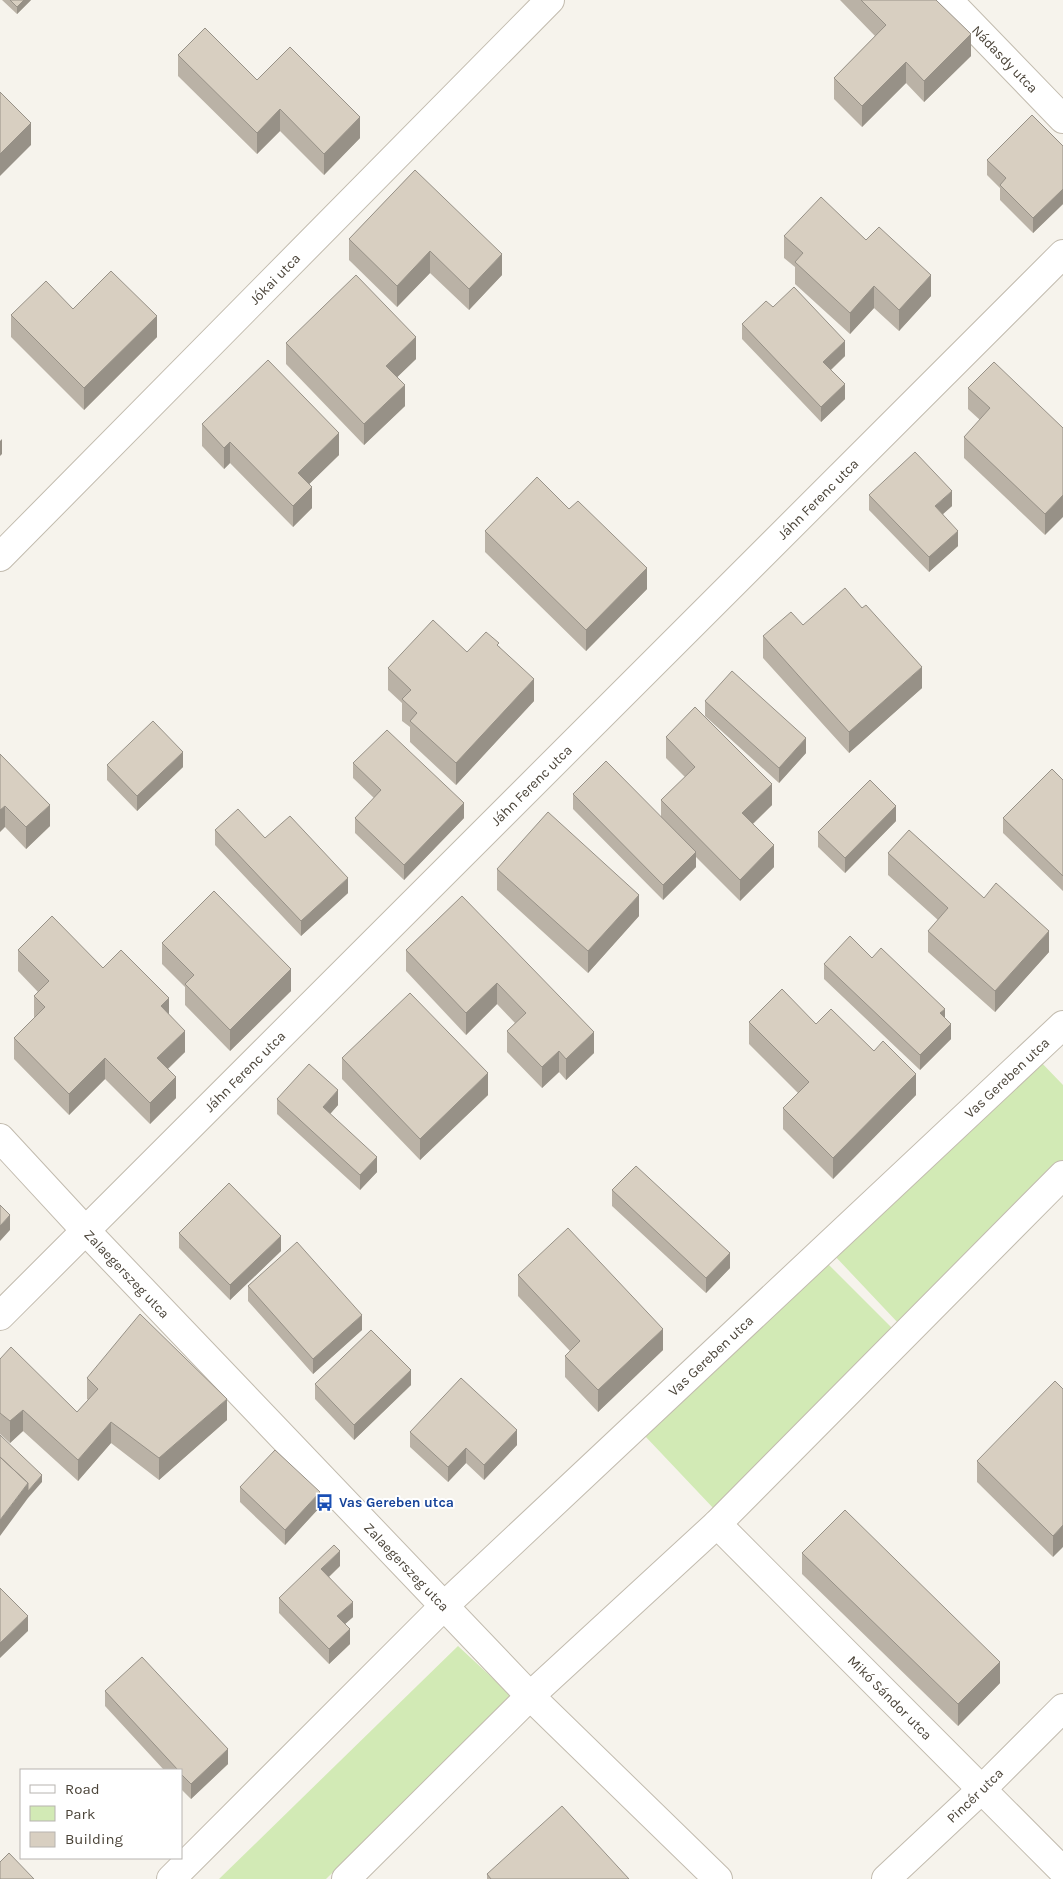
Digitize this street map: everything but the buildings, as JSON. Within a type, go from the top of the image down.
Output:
[{"type":"street","name":"Jókai utca","points":[[0,557],[550,0]]},
{"type":"street","name":"Nádasdy utca","points":[[948,0],[1063,119]]},
{"type":"street","name":"Jáhn Ferenc utca","points":[[0,1316],[1063,254]]},
{"type":"street","name":"Vas Gereben utca","points":[[171,1879],[444,1606],[1059,1037]]},
{"type":"street","name":"Zalaegerszeg utca","points":[[0,1138],[85,1230],[530,1696],[718,1879]]},
{"type":"street","points":[[346,1879],[530,1696],[717,1524],[1063,1176]]},
{"type":"street","name":"Mikó Sándor utca","points":[[717,1524],[1063,1871]]},
{"type":"street","name":"Pincér utca","points":[[886,1879],[982,1790],[1063,1708]]},
{"type":"green space","points":[[1038,1059],[1063,1085],[1063,1161],[900,1325],[833,1254]]},
{"type":"green space","points":[[825,1261],[894,1330],[715,1510],[645,1436]]},
{"type":"green space","points":[[458,1646],[512,1696],[326,1879],[219,1879]]},
{"type":"place","name":"Vas Gereben utca","points":[[325,1502]]}]
